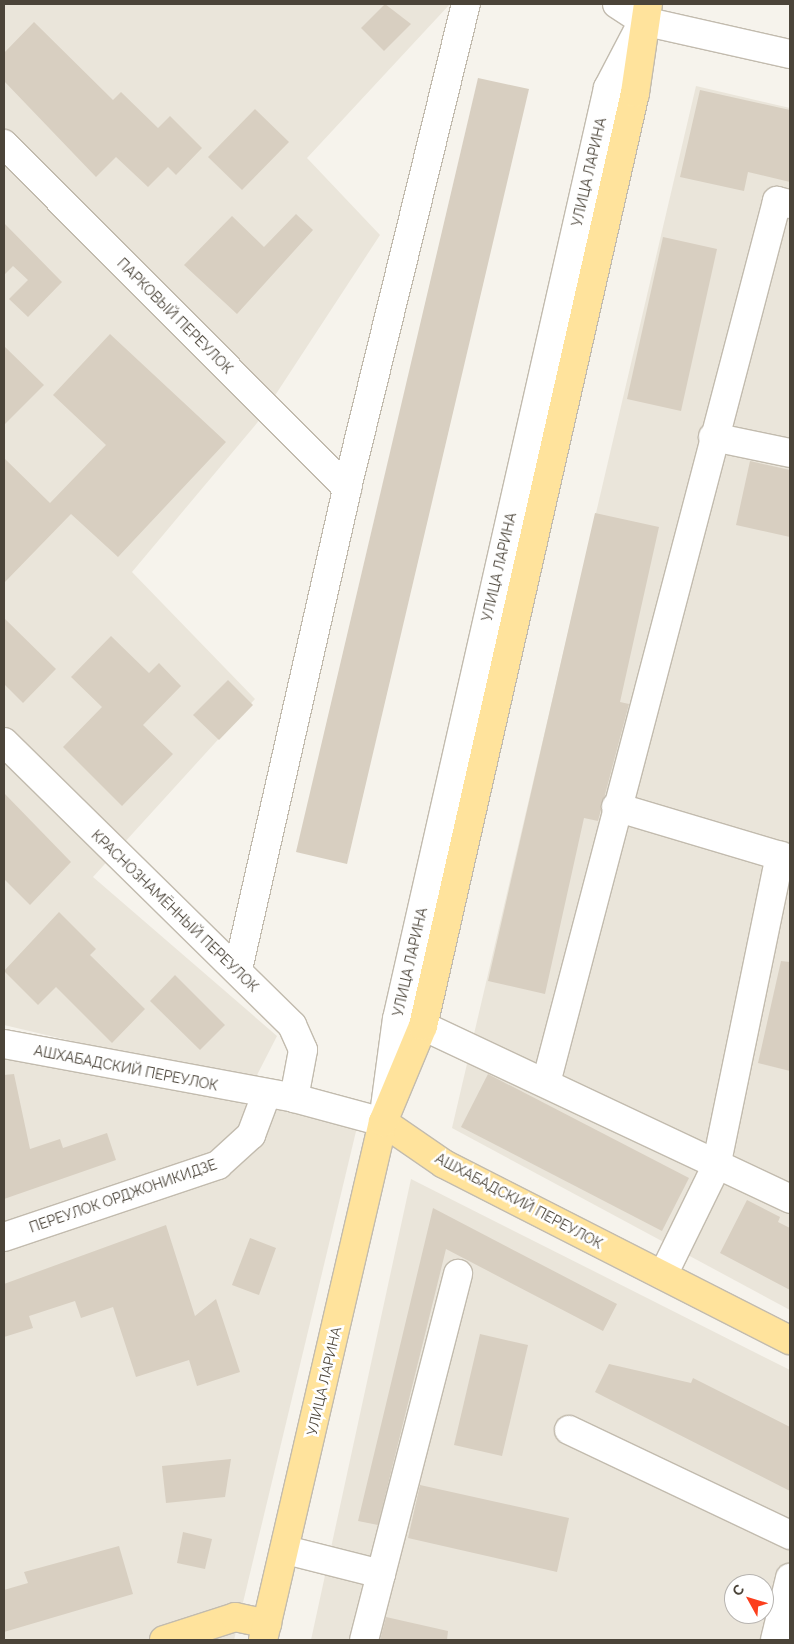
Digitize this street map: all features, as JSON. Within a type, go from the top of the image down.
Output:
[{"type":"main road","name":"УЛИЦА ЛАРИНА","points":[[265,1632],[286,1550],[383,1122],[423,1026],[635,93],[646,13]]},
{"type":"main road","name":"АШХАБАДСКИЙ ПЕРЕУЛОК","points":[[383,1122],[444,1164],[790,1340]]},
{"type":"main road","points":[[164,1640],[235,1617],[265,1632]]},
{"type":"street","points":[[238,969],[347,488],[466,4]]},
{"type":"street","points":[[617,4],[790,54]]},
{"type":"street","name":"УЛИЦА ЛАРИНА","points":[[383,1122],[397,1019],[608,88],[646,13]]},
{"type":"street","name":"ПАРКОВЫЙ ПЕРЕУЛОК","points":[[4,144],[347,488]]},
{"type":"street","points":[[546,1083],[616,807],[777,201],[790,204]]},
{"type":"street","points":[[713,437],[790,453]]},
{"type":"street","name":"КРАСНОЗНАМЁННЫЙ ПЕРЕУЛОК","points":[[4,742],[109,849],[238,969],[292,1025],[303,1050],[294,1098]]},
{"type":"street","points":[[616,807],[785,857],[716,1167],[663,1275]]},
{"type":"street","points":[[423,1026],[546,1083],[716,1167],[790,1199]]},
{"type":"street","name":"АШХАБАДСКИЙ ПЕРЕУЛОК","points":[[4,1044],[266,1095],[294,1098],[383,1122]]},
{"type":"street","name":"ПЕРЕУЛОК ОРДЖОНИКИДЗЕ","points":[[4,1237],[218,1165],[251,1135],[266,1095]]},
{"type":"street","points":[[364,1640],[458,1274]]},
{"type":"street","points":[[569,1430],[790,1535]]},
{"type":"street","points":[[286,1550],[381,1574]]},
{"type":"street","points":[[775,1640],[790,1578]]},
{"type":"shaded area","points":[[4,4],[450,4],[307,158],[380,235],[257,423],[132,572],[255,699],[93,877],[277,1036],[256,1077],[139,1057],[4,1025]]},
{"type":"shaded area","points":[[696,86],[790,108],[790,1310],[452,1128]]},
{"type":"shaded area","points":[[4,1050],[358,1123],[234,1640],[4,1640]]},
{"type":"shaded area","points":[[411,1179],[790,1370],[790,1640],[311,1640]]},
{"type":"building","points":[[385,4],[411,24],[384,51],[361,28]]},
{"type":"building","points":[[34,22],[113,100],[121,92],[158,128],[170,116],[202,148],[176,175],[168,167],[148,187],[116,157],[96,177],[4,81],[4,53]]},
{"type":"building","points":[[478,78],[529,89],[347,864],[296,852]]},
{"type":"building","points":[[700,90],[790,110],[790,182],[748,172],[744,191],[680,177]]},
{"type":"building","points":[[255,109],[289,142],[242,190],[208,157]]},
{"type":"building","points":[[296,214],[313,230],[237,314],[184,265],[232,216],[264,247]]},
{"type":"building","points":[[4,223],[62,282],[28,317],[9,299],[28,280],[13,266],[4,275]]},
{"type":"building","points":[[663,237],[717,249],[681,411],[627,399]]},
{"type":"building","points":[[110,334],[226,442],[118,557],[71,514],[4,583],[4,458],[50,503],[106,445],[53,395]]},
{"type":"building","points":[[4,346],[44,385],[4,425]]},
{"type":"building","points":[[750,461],[790,470],[790,537],[736,525]]},
{"type":"building","points":[[595,513],[659,527],[620,702],[629,704],[598,821],[584,818],[545,994],[488,981]]},
{"type":"building","points":[[4,618],[56,669],[23,703],[4,684]]},
{"type":"building","points":[[111,636],[149,673],[159,663],[181,686],[143,725],[173,754],[122,806],[63,747],[102,707],[71,677]]},
{"type":"building","points":[[228,680],[253,705],[219,740],[193,715]]},
{"type":"building","points":[[4,793],[71,862],[30,905],[4,879]]},
{"type":"building","points":[[59,912],[96,949],[90,955],[145,1009],[112,1043],[56,987],[38,1005],[4,971]]},
{"type":"building","points":[[781,961],[790,962],[790,1071],[758,1063]]},
{"type":"building","points":[[175,975],[225,1025],[200,1050],[150,1001]]},
{"type":"building","points":[[14,1074],[30,1149],[60,1139],[63,1148],[107,1133],[116,1160],[4,1199],[4,1075]]},
{"type":"building","points":[[488,1074],[689,1178],[662,1231],[461,1127]]},
{"type":"building","points":[[747,1200],[780,1217],[778,1222],[790,1228],[790,1290],[720,1253]]},
{"type":"building","points":[[433,1208],[617,1304],[603,1331],[446,1249],[378,1525],[358,1521]]},
{"type":"building","points":[[166,1225],[195,1316],[216,1299],[240,1372],[197,1386],[189,1360],[136,1377],[113,1307],[81,1318],[75,1301],[29,1316],[33,1328],[4,1337],[4,1284]]},
{"type":"building","points":[[250,1238],[276,1248],[259,1295],[232,1285]]},
{"type":"building","points":[[480,1334],[528,1345],[502,1456],[454,1445]]},
{"type":"building","points":[[609,1364],[691,1383],[693,1378],[790,1427],[790,1491],[595,1392]]},
{"type":"building","points":[[231,1459],[225,1497],[166,1503],[162,1466]]},
{"type":"building","points":[[420,1485],[569,1518],[557,1572],[408,1538]]},
{"type":"building","points":[[183,1532],[212,1539],[205,1569],[177,1563]]},
{"type":"building","points":[[119,1546],[133,1594],[4,1632],[4,1590],[28,1583],[24,1572]]},
{"type":"building","points":[[386,1617],[448,1631],[447,1640],[380,1640]]}]
